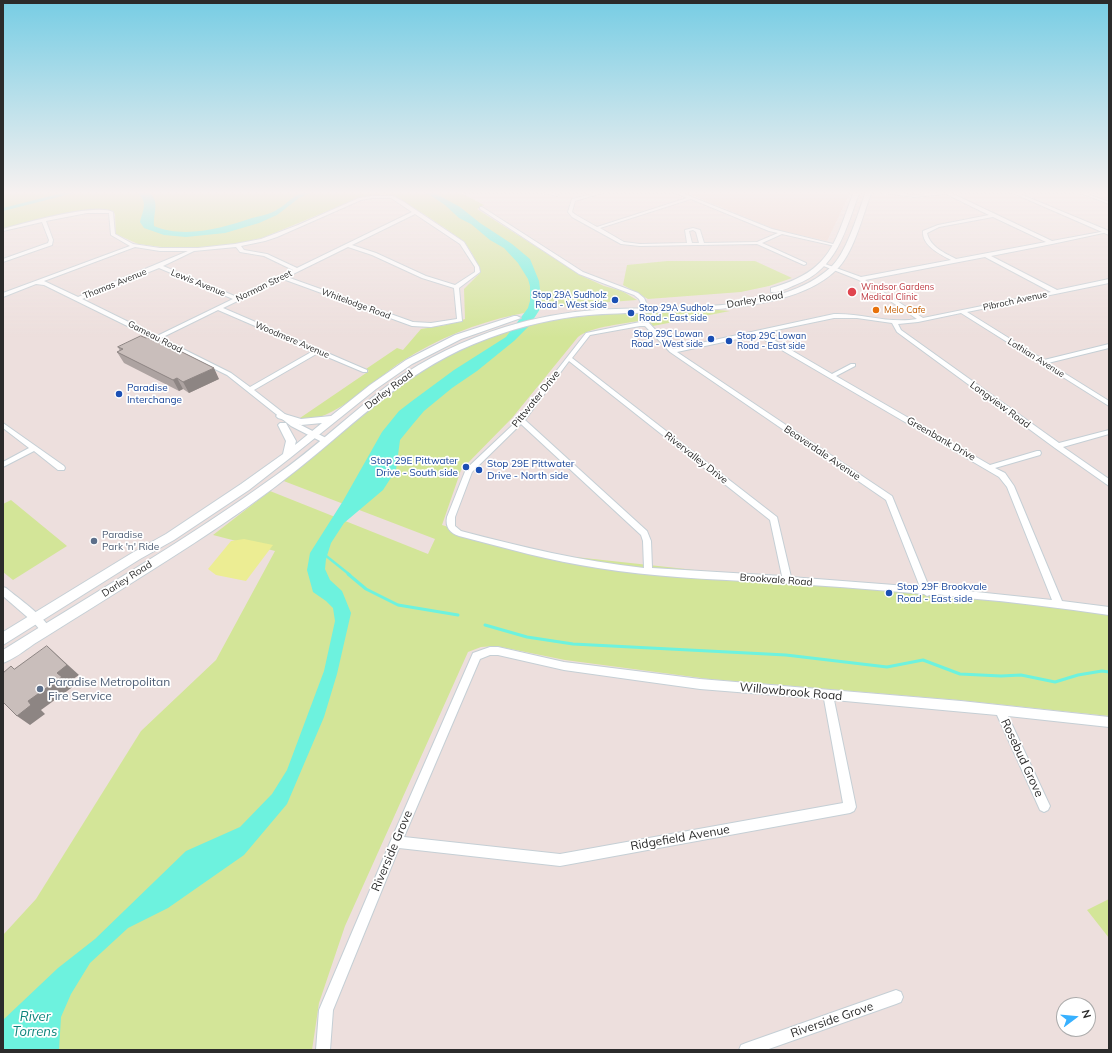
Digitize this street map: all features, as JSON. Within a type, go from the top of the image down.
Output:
[{"type":"main road","points":[[823,265],[836,240]]},
{"type":"main road","points":[[834,268],[841,259],[849,240]]},
{"type":"main road","points":[[834,245],[846,248]]},
{"type":"main road","name":"Darley Road","points":[[3,639],[136,556],[170,537],[245,487],[373,388],[410,362],[458,337],[495,324],[550,314],[595,312],[760,294],[798,282],[814,273],[823,265]]},
{"type":"main road","name":"Darley Road","points":[[644,306],[733,305],[768,299],[808,286],[825,276],[834,268]]},
{"type":"main road","name":"Darley Road","points":[[3,657],[205,529],[257,494],[326,441],[380,395],[412,372],[458,346],[550,314]]},
{"type":"main road","points":[[287,456],[291,441],[282,420],[301,422],[333,419]]},
{"type":"street","points":[[3,261],[50,244],[51,240]]},
{"type":"street","points":[[121,240],[133,246],[162,249],[195,249],[237,245],[262,240]]},
{"type":"street","name":"Norman Street","points":[[157,338],[358,240]]},
{"type":"street","points":[[348,245],[374,254],[424,277],[456,287],[478,272],[477,267],[462,243],[458,240]]},
{"type":"street","points":[[530,240],[581,274],[605,284],[630,291],[639,296],[644,306]]},
{"type":"street","points":[[618,240],[623,243],[640,245],[758,243],[765,240]]},
{"type":"street","points":[[689,240],[690,244]]},
{"type":"street","points":[[701,240],[702,244]]},
{"type":"street","points":[[813,240],[834,245]]},
{"type":"street","points":[[927,240],[929,244],[956,261]]},
{"type":"street","points":[[1046,240],[1052,243]]},
{"type":"street","points":[[861,279],[1068,240]]},
{"type":"street","points":[[758,243],[804,264]]},
{"type":"street","points":[[237,245],[242,251],[265,255],[297,270]]},
{"type":"street","points":[[3,295],[133,246]]},
{"type":"street","name":"Thomas Avenue","points":[[79,299],[159,266],[195,249]]},
{"type":"street","points":[[986,255],[1056,292]]},
{"type":"street","points":[[823,265],[861,279],[922,320]]},
{"type":"street","name":"Lewis Avenue","points":[[159,266],[238,299]]},
{"type":"street","name":"Whitelodge Road","points":[[283,277],[412,324],[431,325],[460,320],[456,287]]},
{"type":"street","name":"Pibroch Avenue","points":[[672,351],[846,315],[894,322],[922,320],[1109,280]]},
{"type":"street","name":"Gameau Road","points":[[36,283],[45,282],[229,374],[251,389],[292,431],[326,441]]},
{"type":"street","name":"Woodmere Avenue","points":[[218,308],[365,371]]},
{"type":"street","name":"Lothian Avenue","points":[[963,312],[1109,404]]},
{"type":"street","name":"Longview Road","points":[[894,322],[899,331],[1109,483]]},
{"type":"street","name":"Beaverdale Avenue","points":[[588,334],[646,324],[672,351],[889,498],[927,592]]},
{"type":"street","name":"Greenbank Drive","points":[[757,333],[1002,475],[1010,486],[1058,603]]},
{"type":"street","name":"Pittwater Drive","points":[[449,524],[450,517],[469,471],[521,420],[588,334]]},
{"type":"street","points":[[1044,362],[1109,346]]},
{"type":"street","points":[[251,389],[317,350]]},
{"type":"street","name":"Rivervalley Drive","points":[[569,358],[774,519],[786,580]]},
{"type":"street","points":[[832,376],[853,365]]},
{"type":"street","points":[[521,420],[644,533],[647,541],[648,572]]},
{"type":"street","points":[[3,425],[33,449],[61,468]]},
{"type":"street","points":[[1057,446],[1109,432]]},
{"type":"street","points":[[3,465],[33,449]]},
{"type":"street","points":[[990,467],[1037,453]]},
{"type":"street","name":"Brookvale Road","points":[[449,524],[452,529],[459,533],[529,552],[596,565],[648,572],[786,580],[993,596],[1058,603],[1109,611]]},
{"type":"street","points":[[3,590],[36,619],[46,630]]},
{"type":"street","name":"Willowbrook Road","points":[[476,656],[490,650],[564,666],[635,676],[1000,710],[1109,722]]},
{"type":"street","name":"Riverside Grove","points":[[323,1050],[326,1010],[476,656]]},
{"type":"street","name":"Ridgefield Avenue","points":[[396,842],[560,860],[850,807],[828,695]]},
{"type":"street","name":"Rosebud Grove","points":[[1000,710],[1044,806]]},
{"type":"street","name":"Riverside Grove","points":[[746,1050],[896,997]]},
{"type":"green space","points":[[130,240],[252,240],[235,244],[195,248],[161,247],[138,244]]},
{"type":"green space","points":[[462,240],[526,240],[582,276],[604,286],[622,291],[637,300],[544,309],[486,322],[458,332],[401,362],[352,399],[325,415],[312,419],[300,418],[369,371],[366,369],[397,348],[403,350],[421,329],[446,325],[465,319],[464,289],[480,273],[474,257]]},
{"type":"green space","points":[[667,261],[755,261],[792,278],[769,286],[741,292],[648,299],[623,285],[627,265]]},
{"type":"green space","points":[[718,310],[730,311],[653,326],[649,321],[644,320],[618,324],[592,330],[578,337],[512,418],[461,470],[442,525],[529,552],[787,580],[927,592],[1109,613],[1109,716],[958,700],[709,679],[565,660],[496,646],[481,647],[468,652],[345,926],[319,1003],[312,1050],[3,1050],[3,935],[36,899],[141,731],[216,660],[275,551],[213,535],[270,491],[428,554],[435,539],[281,480],[380,400],[417,373],[456,350],[487,337],[519,327],[584,316],[618,313]]},
{"type":"green space","points":[[11,500],[67,546],[13,580],[3,572],[3,504]]},
{"type":"green space","points":[[244,539],[273,545],[246,581],[216,575],[208,569],[231,541]]},
{"type":"green space","points":[[1109,899],[1109,938],[1087,910]]},
{"type":"water","name":"River Torrens","points":[[490,240],[506,240],[530,259],[539,281],[542,306],[529,326],[514,341],[424,411],[400,440],[396,470],[383,490],[344,523],[331,543],[326,559],[325,569],[330,580],[342,591],[351,613],[337,674],[324,717],[287,804],[244,855],[168,908],[128,928],[90,963],[71,994],[61,1017],[59,1050],[3,1050],[3,1020],[58,968],[95,939],[186,851],[240,827],[272,794],[287,770],[324,671],[335,621],[333,608],[313,592],[307,570],[310,553],[343,501],[382,432],[399,411],[454,370],[506,337],[528,308],[530,301],[530,286],[528,279],[518,263],[504,248]]},
{"type":"building","points":[[141,336],[146,338],[150,336],[214,368],[183,382],[177,378],[173,380],[117,352],[123,349],[118,347]]},
{"type":"building","points":[[47,646],[67,665],[57,673],[62,677],[28,701],[31,705],[17,716],[3,702],[3,673],[11,666],[14,669]]},
{"type":"waterway","points":[[325,555],[350,575]]},
{"type":"waterway","points":[[348,574],[366,589],[398,605],[458,615]]},
{"type":"waterway","points":[[485,625],[527,637],[573,644],[786,655],[887,667],[923,660],[960,674],[1001,676],[1021,675],[1055,682],[1078,675],[1102,671],[1109,672]]},
{"type":"place","name":"Windsor Gardens Medical Clinic","points":[[852,292]]},
{"type":"place","name":"Stop 29A Sudholz Road - West side","points":[[615,300]]},
{"type":"place","name":"Melo Cafe","points":[[876,310]]},
{"type":"place","name":"Stop 29A Sudholz Road - East side","points":[[631,313]]},
{"type":"place","name":"Stop 29C Lowan Road - West side","points":[[711,339]]},
{"type":"place","name":"Stop 29C Lowan Road - East side","points":[[729,341]]},
{"type":"place","name":"Paradise Interchange","points":[[119,394]]},
{"type":"place","name":"Stop 29E Pittwater Drive - South side","points":[[466,467]]},
{"type":"place","name":"Stop 29E Pittwater Drive - North side","points":[[479,470]]},
{"type":"place","name":"Paradise Park 'n' Ride","points":[[94,541]]},
{"type":"place","name":"Stop 29F Brookvale Road - East side","points":[[889,593]]},
{"type":"place","name":"Paradise Metropolitan Fire Service","points":[[40,689]]}]
